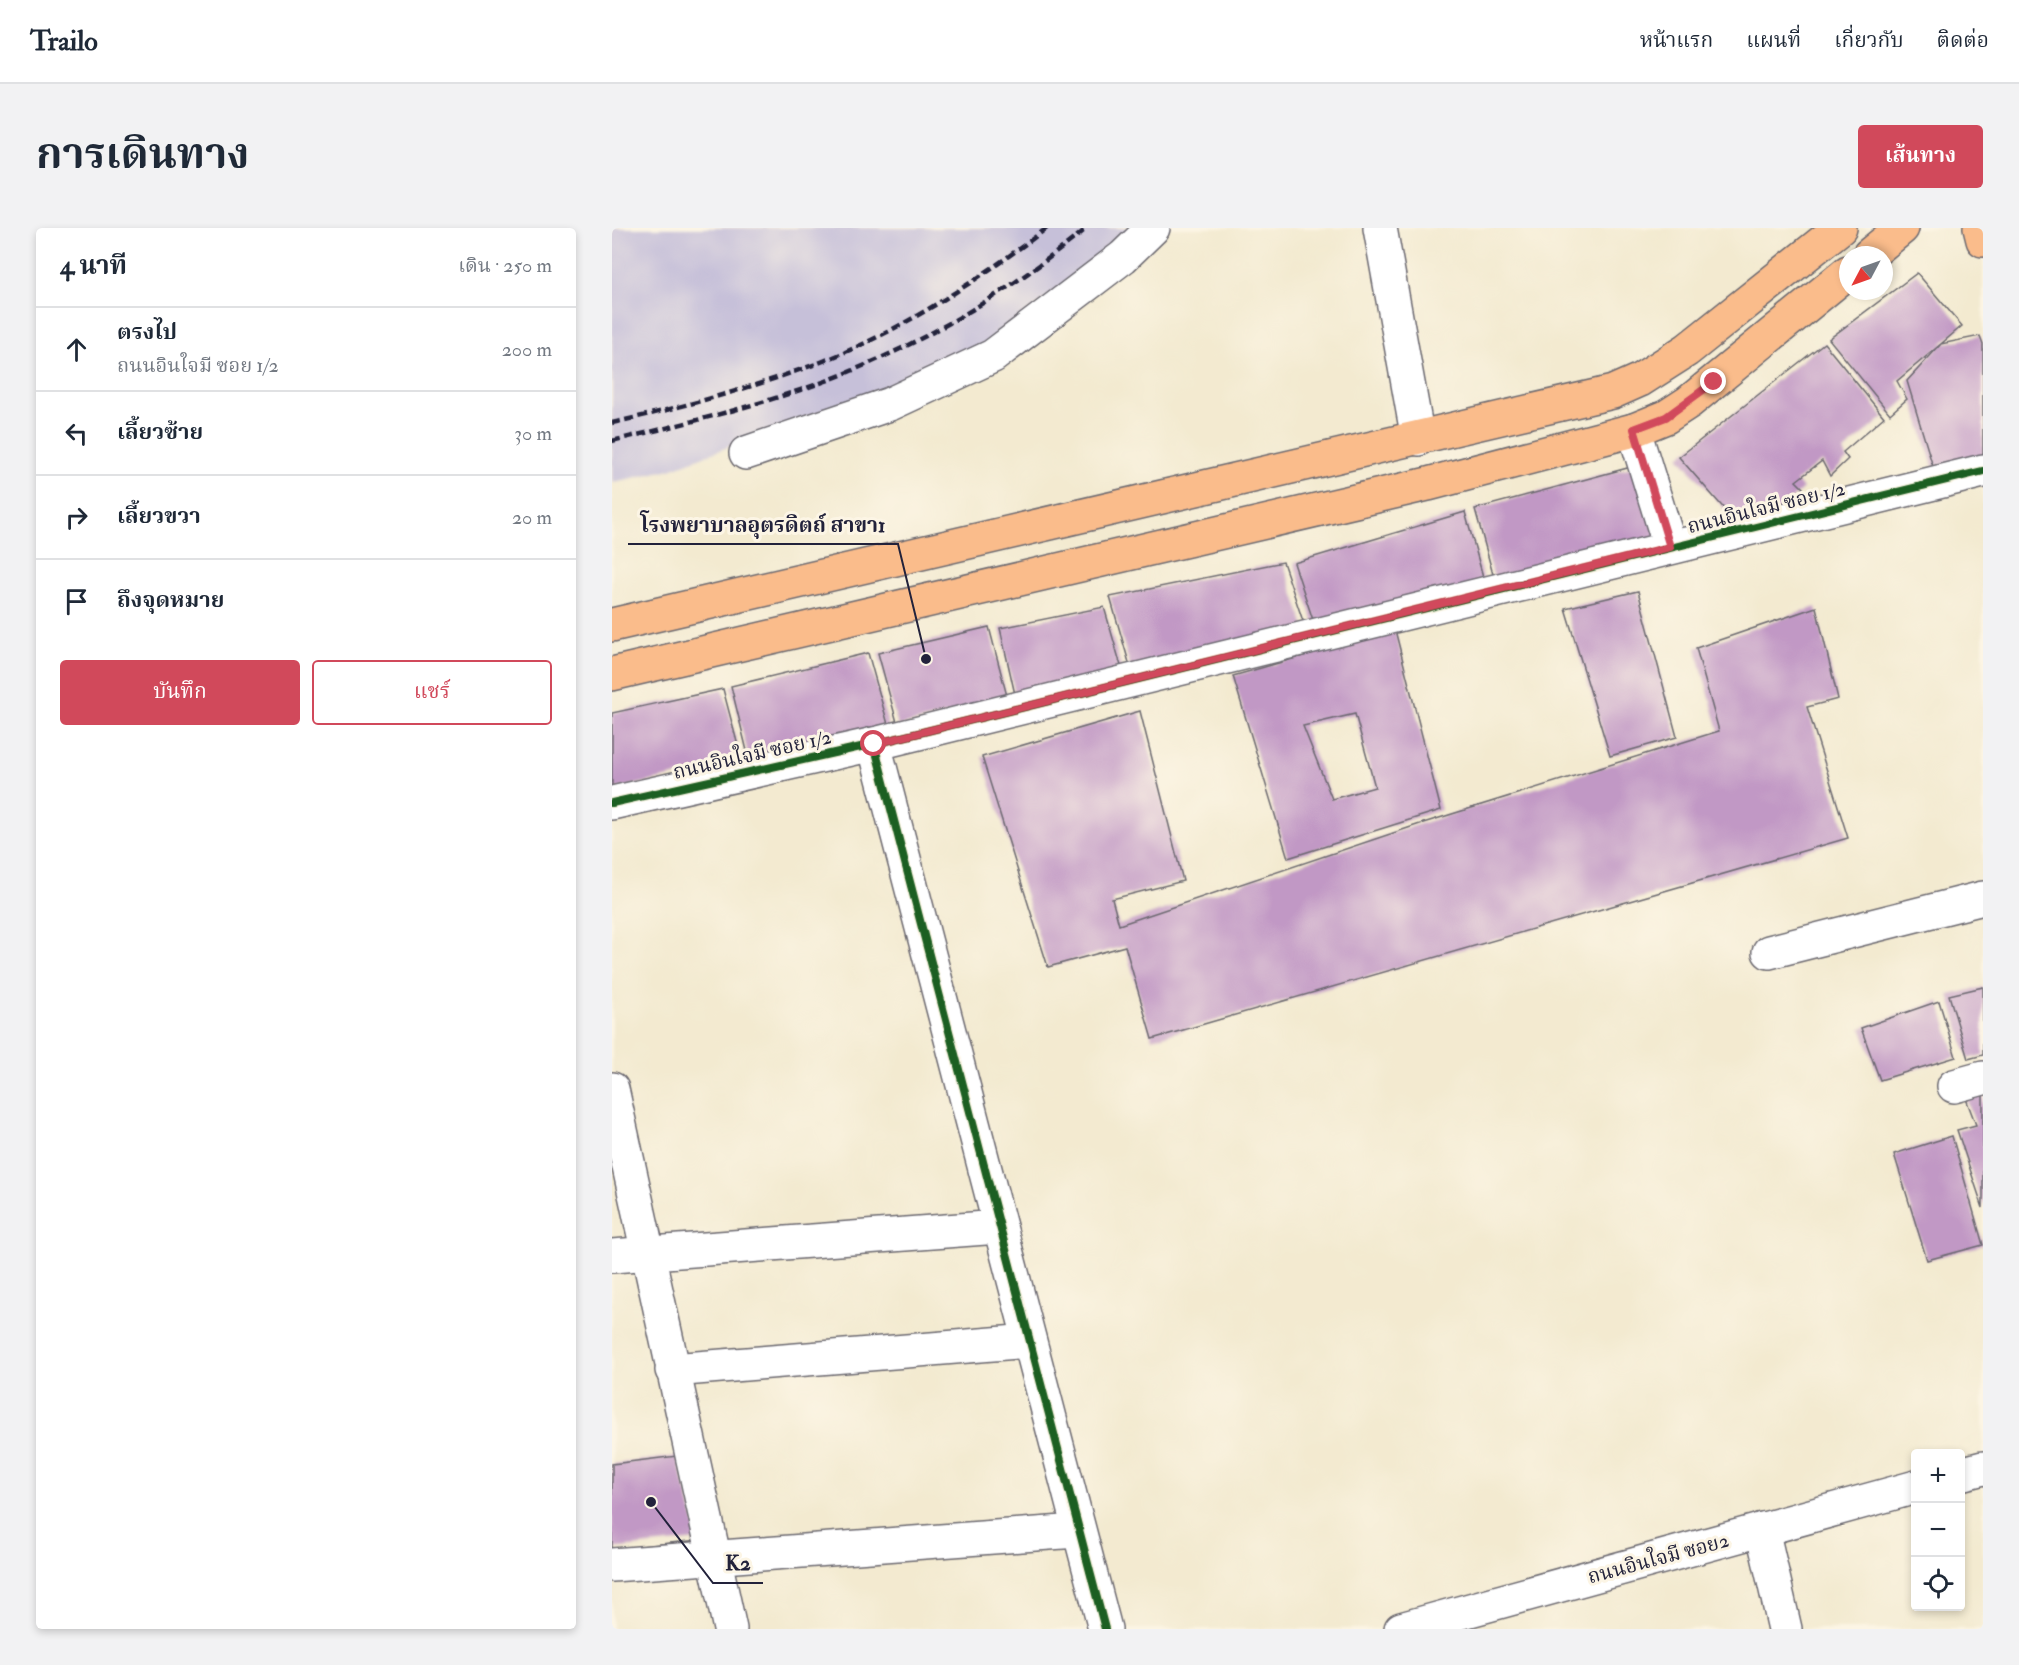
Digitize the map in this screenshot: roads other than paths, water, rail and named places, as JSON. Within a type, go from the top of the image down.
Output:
[{"type":"main road","points":[[612,625],[1614,392],[1640,380],[1687,350],[1840,228]]},
{"type":"main road","points":[[1880,246],[1902,228]]},
{"type":"main road","points":[[1980,228],[1983,240]]},
{"type":"main road","points":[[612,674],[1428,484],[1634,429],[1666,417],[1689,402],[1839,279]]},
{"type":"street","points":[[746,453],[890,404],[993,356],[1123,257],[1154,228]]},
{"type":"street","points":[[1380,228],[1418,439]]},
{"type":"street","points":[[1634,429],[1670,547]]},
{"type":"street","name":"ถนนอินใจมี ซอย 1/2","points":[[612,802],[874,744],[1983,471]]},
{"type":"street","points":[[874,744],[1077,1531],[1105,1629]]},
{"type":"street","points":[[1769,952],[1983,898]]},
{"type":"street","points":[[612,1089],[730,1629]]},
{"type":"street","points":[[612,1256],[999,1227]]},
{"type":"street","points":[[672,1370],[1029,1341]]},
{"type":"street","points":[[1965,1473],[1983,1468]]},
{"type":"street","name":"ถนนอินใจมี ซอย2","points":[[1401,1629],[1911,1488]]},
{"type":"street","points":[[1762,1529],[1785,1629]]},
{"type":"street","points":[[612,1565],[1077,1531]]},
{"type":"railway","points":[[612,423],[744,389],[851,349],[910,320],[938,303],[994,267],[1047,228]]},
{"type":"railway","points":[[612,441],[747,406],[800,390],[861,367],[930,334],[996,295],[1087,228]]},
{"type":"place","name":"โรงพยาบาลอุตรดิตถ์ สาขา1","points":[[926,659]]},
{"type":"place","name":"K2","points":[[651,1502]]}]
